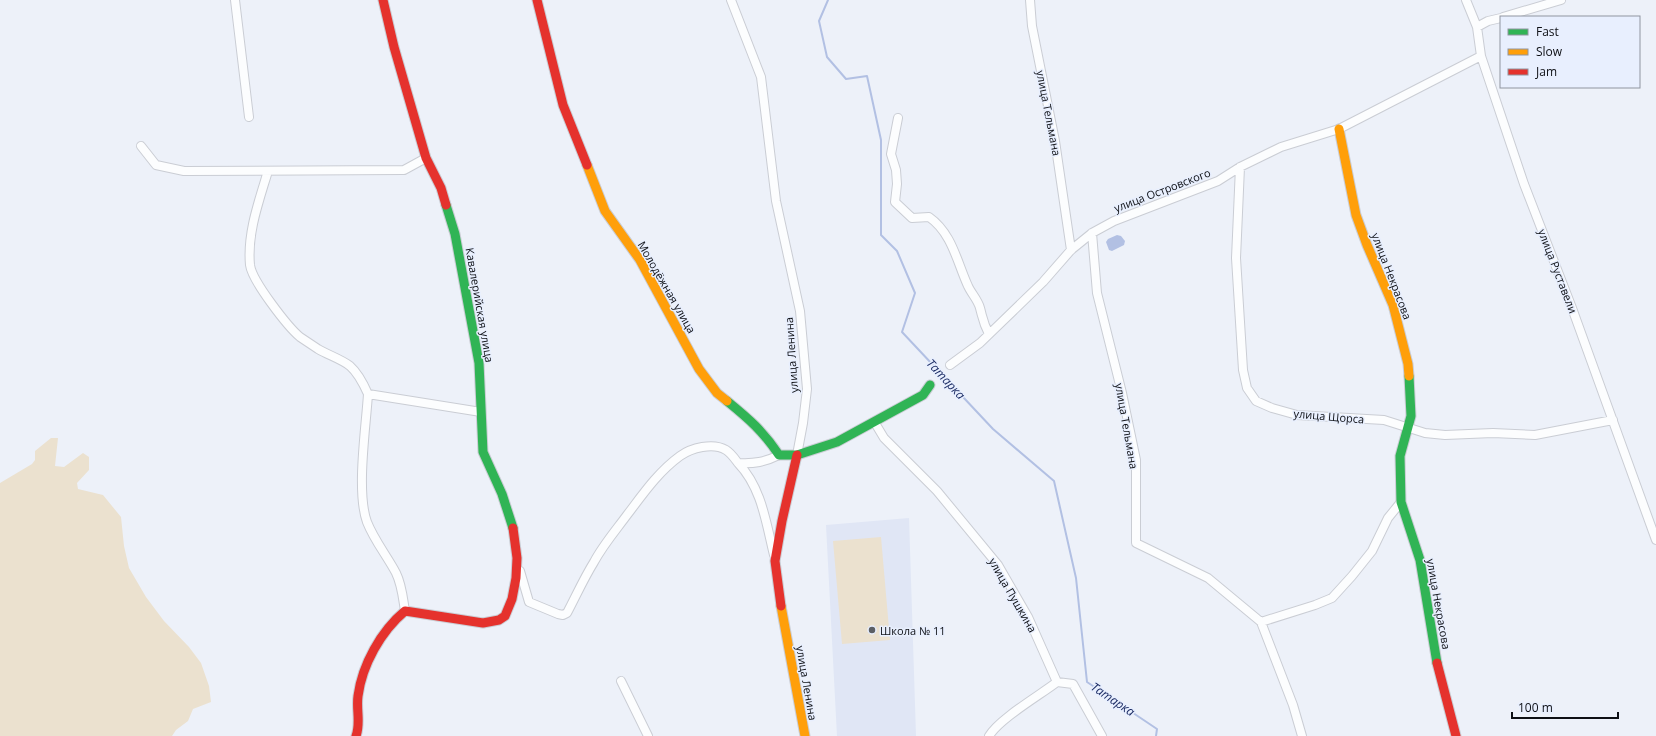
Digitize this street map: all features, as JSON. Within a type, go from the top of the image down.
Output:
[{"type":"street","points":[[235,0],[249,117]]},
{"type":"street","name":"Кавалерийская улица","points":[[383,0],[394,47],[426,158],[441,188],[455,234],[479,363],[483,452],[502,494],[515,533],[517,558],[516,578],[512,599],[505,616],[498,620],[483,623],[406,611]]},
{"type":"street","name":"Молодёжная улица","points":[[537,0],[563,105],[605,211],[640,260],[699,369],[717,393],[753,422],[767,437],[779,455]]},
{"type":"street","name":"улица Ленина","points":[[731,0],[761,77],[776,201],[800,311],[807,389],[803,423],[775,561],[782,613],[805,736]]},
{"type":"street","name":"улица Тельмана","points":[[1030,0],[1032,26],[1055,141],[1071,250]]},
{"type":"street","name":"улица Руставели","points":[[1466,0],[1477,27],[1481,56],[1524,184],[1613,420],[1656,540]]},
{"type":"street","points":[[1505,16],[1561,0]]},
{"type":"street","points":[[1477,27],[1488,21],[1500,18]]},
{"type":"street","name":"улица Островского","points":[[950,365],[980,343],[1043,282],[1071,250],[1092,233],[1114,221],[1218,181],[1240,167],[1281,147],[1339,129],[1481,56]]},
{"type":"street","points":[[898,118],[891,154],[896,170],[898,184],[895,202],[912,218],[929,217],[936,222],[950,241],[968,288],[980,306],[982,321],[989,334]]},
{"type":"street","name":"улица Некрасова","points":[[1339,129],[1356,215],[1367,245],[1393,305],[1408,364],[1411,416],[1406,428],[1400,456],[1401,502],[1420,560],[1437,663],[1456,736]]},
{"type":"street","points":[[141,146],[156,165],[184,171],[404,170],[426,158]]},
{"type":"street","name":"улица Щорса","points":[[1240,167],[1236,258],[1243,370],[1247,388],[1256,401],[1272,408],[1296,415],[1384,420],[1425,433],[1445,435],[1493,433],[1535,435],[1613,420]]},
{"type":"street","points":[[268,171],[255,214],[251,239],[250,267],[258,284],[277,310],[300,336],[350,367],[363,383],[368,394],[362,477],[367,521],[396,574],[402,590],[406,611],[397,617],[386,630],[364,672],[358,695],[357,709],[359,729],[356,736]]},
{"type":"street","name":"улица Тельмана","points":[[1092,233],[1097,293],[1122,393],[1136,460],[1136,543],[1208,578],[1261,622],[1293,705],[1302,736]]},
{"type":"street","points":[[738,464],[758,463],[767,461],[779,455],[797,455],[837,442],[875,423],[894,410],[924,395],[930,385]]},
{"type":"street","points":[[368,394],[481,412]]},
{"type":"street","name":"улица Пушкина","points":[[875,423],[884,438],[937,490],[998,565],[1028,617],[1057,682]]},
{"type":"street","points":[[517,558],[522,583],[529,602],[563,615],[567,613],[594,561],[614,531],[649,485],[669,464],[681,455],[694,449],[718,447],[726,450],[746,472],[757,491],[764,511],[775,561]]},
{"type":"street","points":[[1261,622],[1332,598],[1372,551],[1388,518],[1401,502]]},
{"type":"street","points":[[621,681],[648,736]]},
{"type":"street","points":[[988,736],[994,728],[1057,682],[1073,684],[1102,736]]},
{"type":"shaded area","points":[[51,438],[58,438],[55,466],[64,467],[83,453],[89,457],[89,470],[77,483],[78,489],[103,495],[121,517],[124,546],[129,568],[146,597],[164,621],[189,647],[201,663],[209,686],[211,702],[193,709],[188,721],[176,730],[172,736],[0,736],[0,483],[32,464],[35,460],[35,451]]},
{"type":"shaded area","name":"Школа № 11","points":[[909,518],[916,736],[837,736],[826,525]]},
{"type":"shaded area","points":[[881,537],[890,640],[842,644],[833,541]]},
{"type":"water","points":[[1117,235],[1121,236],[1125,241],[1124,245],[1112,251],[1109,250],[1106,242],[1108,239]]},
{"type":"waterway","name":"Татарка","points":[[828,0],[819,21],[827,57],[846,79],[867,76],[881,140],[881,235],[897,251],[915,293],[902,332],[993,429],[1054,481],[1076,578],[1087,682],[1157,729],[1156,736]]},
{"type":"traffic: fast","points":[[446,205],[455,234],[479,363],[483,452],[502,494],[513,528]]},
{"type":"traffic: fast","points":[[1409,376],[1411,416],[1400,456],[1401,502],[1420,560],[1437,663]]},
{"type":"traffic: fast","points":[[727,401],[755,426],[779,455],[797,455],[837,442],[923,395],[930,385]]},
{"type":"traffic: slow","points":[[1339,129],[1356,215],[1367,245],[1393,305],[1408,364],[1409,376]]},
{"type":"traffic: slow","points":[[587,165],[605,211],[640,260],[699,369],[717,393],[727,401]]},
{"type":"traffic: slow","points":[[781,606],[805,736]]},
{"type":"traffic: jam","points":[[383,0],[394,47],[426,158],[441,188],[446,205]]},
{"type":"traffic: jam","points":[[537,0],[563,105],[587,165]]},
{"type":"traffic: jam","points":[[781,606],[775,561],[782,521],[797,455]]},
{"type":"traffic: jam","points":[[356,736],[358,726],[358,696],[360,684],[368,661],[388,628],[405,611],[483,623],[499,620],[505,616],[512,599],[516,578],[517,558],[513,528]]},
{"type":"traffic: jam","points":[[1437,663],[1456,736]]},
{"type":"place","name":"Школа № 11","points":[[872,630]]}]
